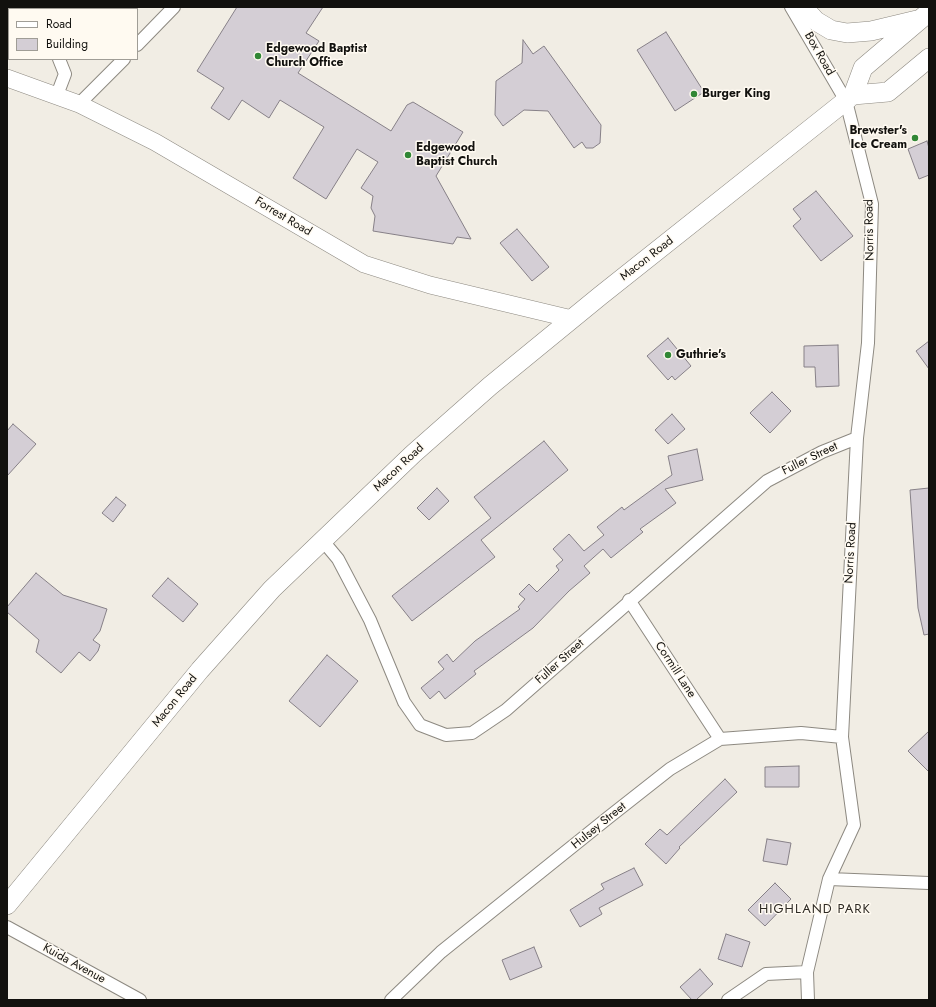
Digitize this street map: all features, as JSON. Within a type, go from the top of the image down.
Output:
[{"type":"main road","points":[[803,7],[816,21],[831,30],[847,33],[871,31],[925,15]]},
{"type":"main road","points":[[850,98],[863,68],[925,15]]},
{"type":"main road","points":[[850,98],[888,92],[929,58]]},
{"type":"main road","name":"Forrest Road","points":[[7,78],[79,104],[155,142],[364,264],[430,285],[572,319]]},
{"type":"main road","name":"Macon Road","points":[[7,905],[200,670],[272,589],[413,454],[490,386],[572,319],[850,98]]},
{"type":"street","points":[[138,44],[174,7]]},
{"type":"street","name":"Box Road","points":[[791,7],[850,98]]},
{"type":"street","points":[[57,95],[64,74],[59,60]]},
{"type":"street","points":[[79,104],[123,60]]},
{"type":"street","name":"Norris Road","points":[[808,1000],[807,972],[829,879],[854,825],[842,737],[857,438],[868,343],[872,204],[850,98]]},
{"type":"street","name":"Fuller Street","points":[[323,541],[338,559],[367,615],[404,702],[420,725],[446,735],[472,733],[506,710],[629,600],[767,481],[822,452],[857,438]]},
{"type":"street","name":"Cormill Lane","points":[[629,600],[720,739]]},
{"type":"street","name":"Hulsey Street","points":[[391,1000],[441,952],[609,817],[670,769],[720,739],[801,733],[842,737]]},
{"type":"street","points":[[829,879],[929,883]]},
{"type":"street","name":"Kuida Avenue","points":[[7,927],[140,1000]]},
{"type":"street","points":[[728,1000],[766,974],[807,972]]},
{"type":"building","name":"Edgewood Baptist Church","points":[[237,7],[323,7],[306,33],[319,41],[298,73],[391,131],[407,105],[413,102],[463,132],[436,176],[471,239],[457,237],[453,244],[373,231],[375,216],[371,208],[373,196],[361,188],[378,162],[357,149],[326,199],[293,178],[324,127],[280,100],[269,118],[242,100],[229,120],[211,108],[224,88],[197,71]]},
{"type":"building","points":[[666,32],[704,92],[675,111],[637,50]]},
{"type":"building","points":[[523,40],[533,54],[544,46],[601,125],[600,143],[593,148],[586,148],[582,142],[574,148],[548,111],[524,110],[503,126],[495,115],[496,81],[522,63]]},
{"type":"building","points":[[927,141],[929,148],[929,175],[919,179],[908,149]]},
{"type":"building","points":[[816,191],[853,236],[821,261],[793,226],[801,219],[793,209]]},
{"type":"building","points":[[517,229],[549,267],[532,281],[500,243]]},
{"type":"building","points":[[668,338],[691,366],[675,380],[672,376],[668,380],[647,356]]},
{"type":"building","points":[[929,341],[929,369],[916,351]]},
{"type":"building","points":[[838,345],[839,386],[816,387],[815,367],[804,367],[804,346]]},
{"type":"building","points":[[772,392],[791,411],[770,433],[750,413]]},
{"type":"building","points":[[672,414],[685,429],[668,444],[655,430]]},
{"type":"building","points":[[13,424],[36,444],[7,476],[7,431]]},
{"type":"building","points":[[544,441],[568,470],[481,540],[495,557],[412,621],[392,596],[491,518],[474,497]]},
{"type":"building","points":[[697,449],[703,480],[665,489],[676,503],[640,529],[643,532],[611,558],[603,549],[584,566],[590,573],[569,591],[533,628],[474,671],[476,674],[445,699],[439,691],[430,699],[421,688],[444,669],[438,662],[447,654],[453,662],[475,641],[520,609],[518,607],[525,599],[519,594],[529,584],[537,592],[559,570],[556,566],[563,560],[553,549],[569,534],[584,551],[604,535],[597,527],[622,507],[624,510],[672,475],[668,456]]},
{"type":"building","points":[[437,488],[449,501],[429,520],[417,508]]},
{"type":"building","points":[[929,488],[929,634],[924,635],[918,608],[910,490]]},
{"type":"building","points":[[116,497],[126,505],[113,522],[102,513]]},
{"type":"building","points":[[36,573],[63,595],[107,609],[100,631],[93,640],[100,645],[98,651],[90,661],[79,652],[61,673],[36,652],[39,640],[7,612],[7,607]]},
{"type":"building","points":[[168,578],[198,604],[183,622],[152,596]]},
{"type":"building","points":[[327,655],[358,681],[320,727],[289,701]]},
{"type":"building","points":[[929,731],[929,772],[908,751]]},
{"type":"building","points":[[799,766],[799,787],[765,787],[765,767]]},
{"type":"building","points":[[725,779],[737,792],[679,847],[680,848],[666,864],[645,844],[660,829],[667,835]]},
{"type":"building","points":[[767,839],[791,843],[787,865],[763,861]]},
{"type":"building","points":[[634,868],[643,885],[599,908],[602,914],[580,927],[570,910],[604,889],[601,884]]},
{"type":"building","points":[[775,883],[791,899],[765,926],[748,910]]},
{"type":"building","points":[[726,934],[750,942],[742,967],[718,959]]},
{"type":"building","points":[[534,947],[542,967],[510,980],[502,960]]},
{"type":"building","points":[[700,969],[713,984],[696,1000],[692,1000],[680,987]]},
{"type":"place","name":"Edgewood Baptist Church Office","points":[[258,56]]},
{"type":"place","name":"Burger King","points":[[694,94]]},
{"type":"place","name":"Brewster's Ice Cream","points":[[915,138]]},
{"type":"place","name":"Edgewood Baptist Church","points":[[408,155]]},
{"type":"place","name":"Guthrie's","points":[[668,355]]},
{"type":"district","name":"HIGHLAND PARK","points":[[815,910]]}]
